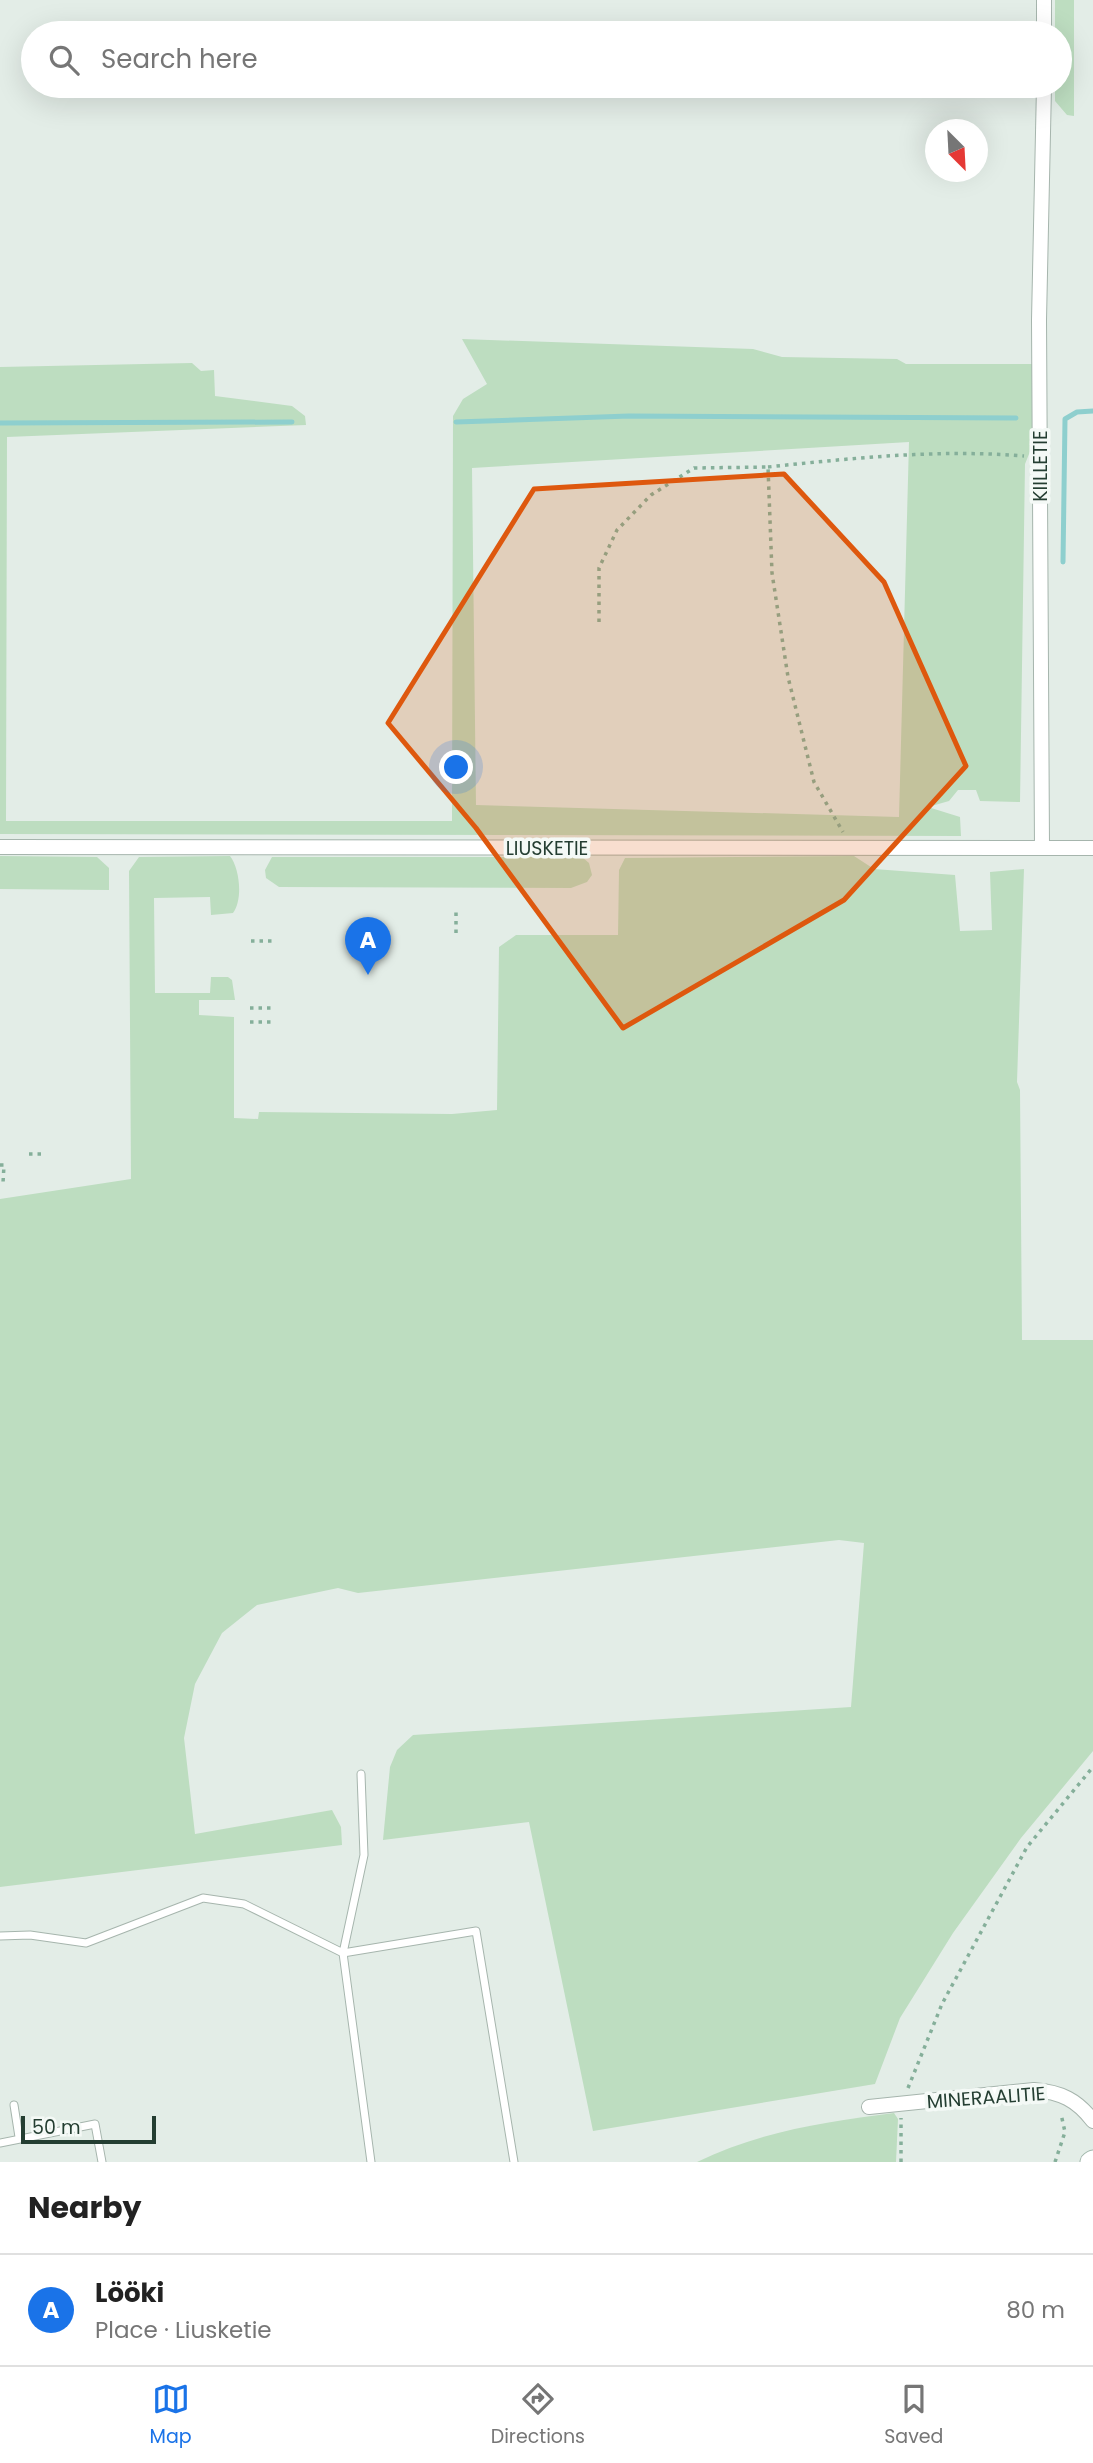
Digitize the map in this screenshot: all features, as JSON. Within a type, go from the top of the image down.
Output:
[{"type":"street","points":[[1044,0],[1044,21]]},
{"type":"street","name":"KIILLETIE","points":[[1042,846],[1039,320],[1044,98]]},
{"type":"street","name":"LIUSKETIE","points":[[0,846],[1093,848]]},
{"type":"street","name":"MINERAALITIE","points":[[869,2107],[1034,2090],[1057,2092],[1074,2101],[1093,2121]]},
{"type":"lane","points":[[361,1774],[364,1855],[343,1953],[371,2162]]},
{"type":"lane","points":[[0,1936],[30,1935],[86,1943],[203,1898],[244,1904],[343,1953],[476,1931],[514,2162]]},
{"type":"lane","points":[[14,2105],[19,2137]]},
{"type":"lane","points":[[0,2143],[19,2137],[95,2124],[102,2162]]},
{"type":"path","points":[[599,622],[598,568],[617,530],[651,495],[694,468],[768,467],[897,454],[973,452],[1040,457]]},
{"type":"path","points":[[768,467],[772,573],[788,677],[814,782],[852,849]]},
{"type":"path","points":[[456,911],[456,933]]},
{"type":"path","points":[[251,941],[272,941]]},
{"type":"path","points":[[250,1008],[272,1008]]},
{"type":"path","points":[[250,1022],[272,1022]]},
{"type":"path","points":[[29,1154],[45,1154]]},
{"type":"path","points":[[0,1165],[4,1165],[3,1183]]},
{"type":"path","points":[[901,2162],[901,2104],[942,2004],[1027,1847],[1093,1767]]},
{"type":"path","points":[[1055,2162],[1065,2133],[1057,2092]]},
{"type":"highlighted area","points":[[784,474],[884,582],[966,766],[844,900],[623,1028],[476,828],[388,723],[534,489]]},
{"type":"green space","points":[[1055,0],[1074,0],[1074,116],[1067,115],[1055,101],[1055,98],[1072,98],[1072,21],[1055,21]]},
{"type":"green space","points":[[462,339],[753,349],[782,357],[897,359],[906,364],[1032,364],[1033,444],[1025,464],[1020,802],[980,801],[976,790],[958,790],[949,801],[928,807],[960,817],[961,836],[0,834],[0,367],[192,363],[201,371],[214,370],[215,396],[292,406],[305,416],[306,425],[7,437],[6,821],[452,821],[453,416],[463,399],[487,384]],"holes":[[[909,442],[899,817],[476,805],[472,468]]]},
{"type":"green space","points":[[0,856],[97,857],[109,868],[109,890],[0,889]]},
{"type":"green space","points":[[230,856],[239,885],[238,900],[233,913],[211,915],[210,897],[154,898],[155,993],[210,993],[211,977],[228,977],[232,980],[235,1000],[199,1000],[199,1015],[234,1017],[234,1118],[258,1119],[259,1112],[452,1114],[497,1110],[499,947],[516,935],[618,935],[619,870],[625,858],[854,856],[874,869],[955,875],[960,931],[992,930],[990,872],[1024,869],[1017,1082],[1020,1090],[1022,1340],[1093,1340],[1093,1751],[1021,1838],[953,1933],[900,2018],[875,2084],[593,2131],[529,1822],[383,1840],[390,1767],[397,1750],[413,1735],[851,1707],[864,1543],[839,1540],[358,1593],[338,1588],[257,1605],[222,1633],[195,1684],[184,1738],[195,1834],[332,1810],[341,1827],[342,1845],[0,1887],[0,1199],[131,1179],[129,871],[139,857]]},
{"type":"green space","points":[[272,857],[582,857],[589,863],[592,875],[587,882],[571,888],[279,887],[266,878],[265,870]]},
{"type":"green space","points":[[894,2113],[898,2119],[896,2162],[697,2162],[769,2135],[818,2124]]},
{"type":"waterway","points":[[1063,562],[1065,419],[1077,412],[1093,411]]},
{"type":"waterway","points":[[456,422],[629,416],[1016,418]]},
{"type":"waterway","points":[[0,423],[292,422]]},
{"type":"place","name":"Lööki","points":[[368,975]]}]
